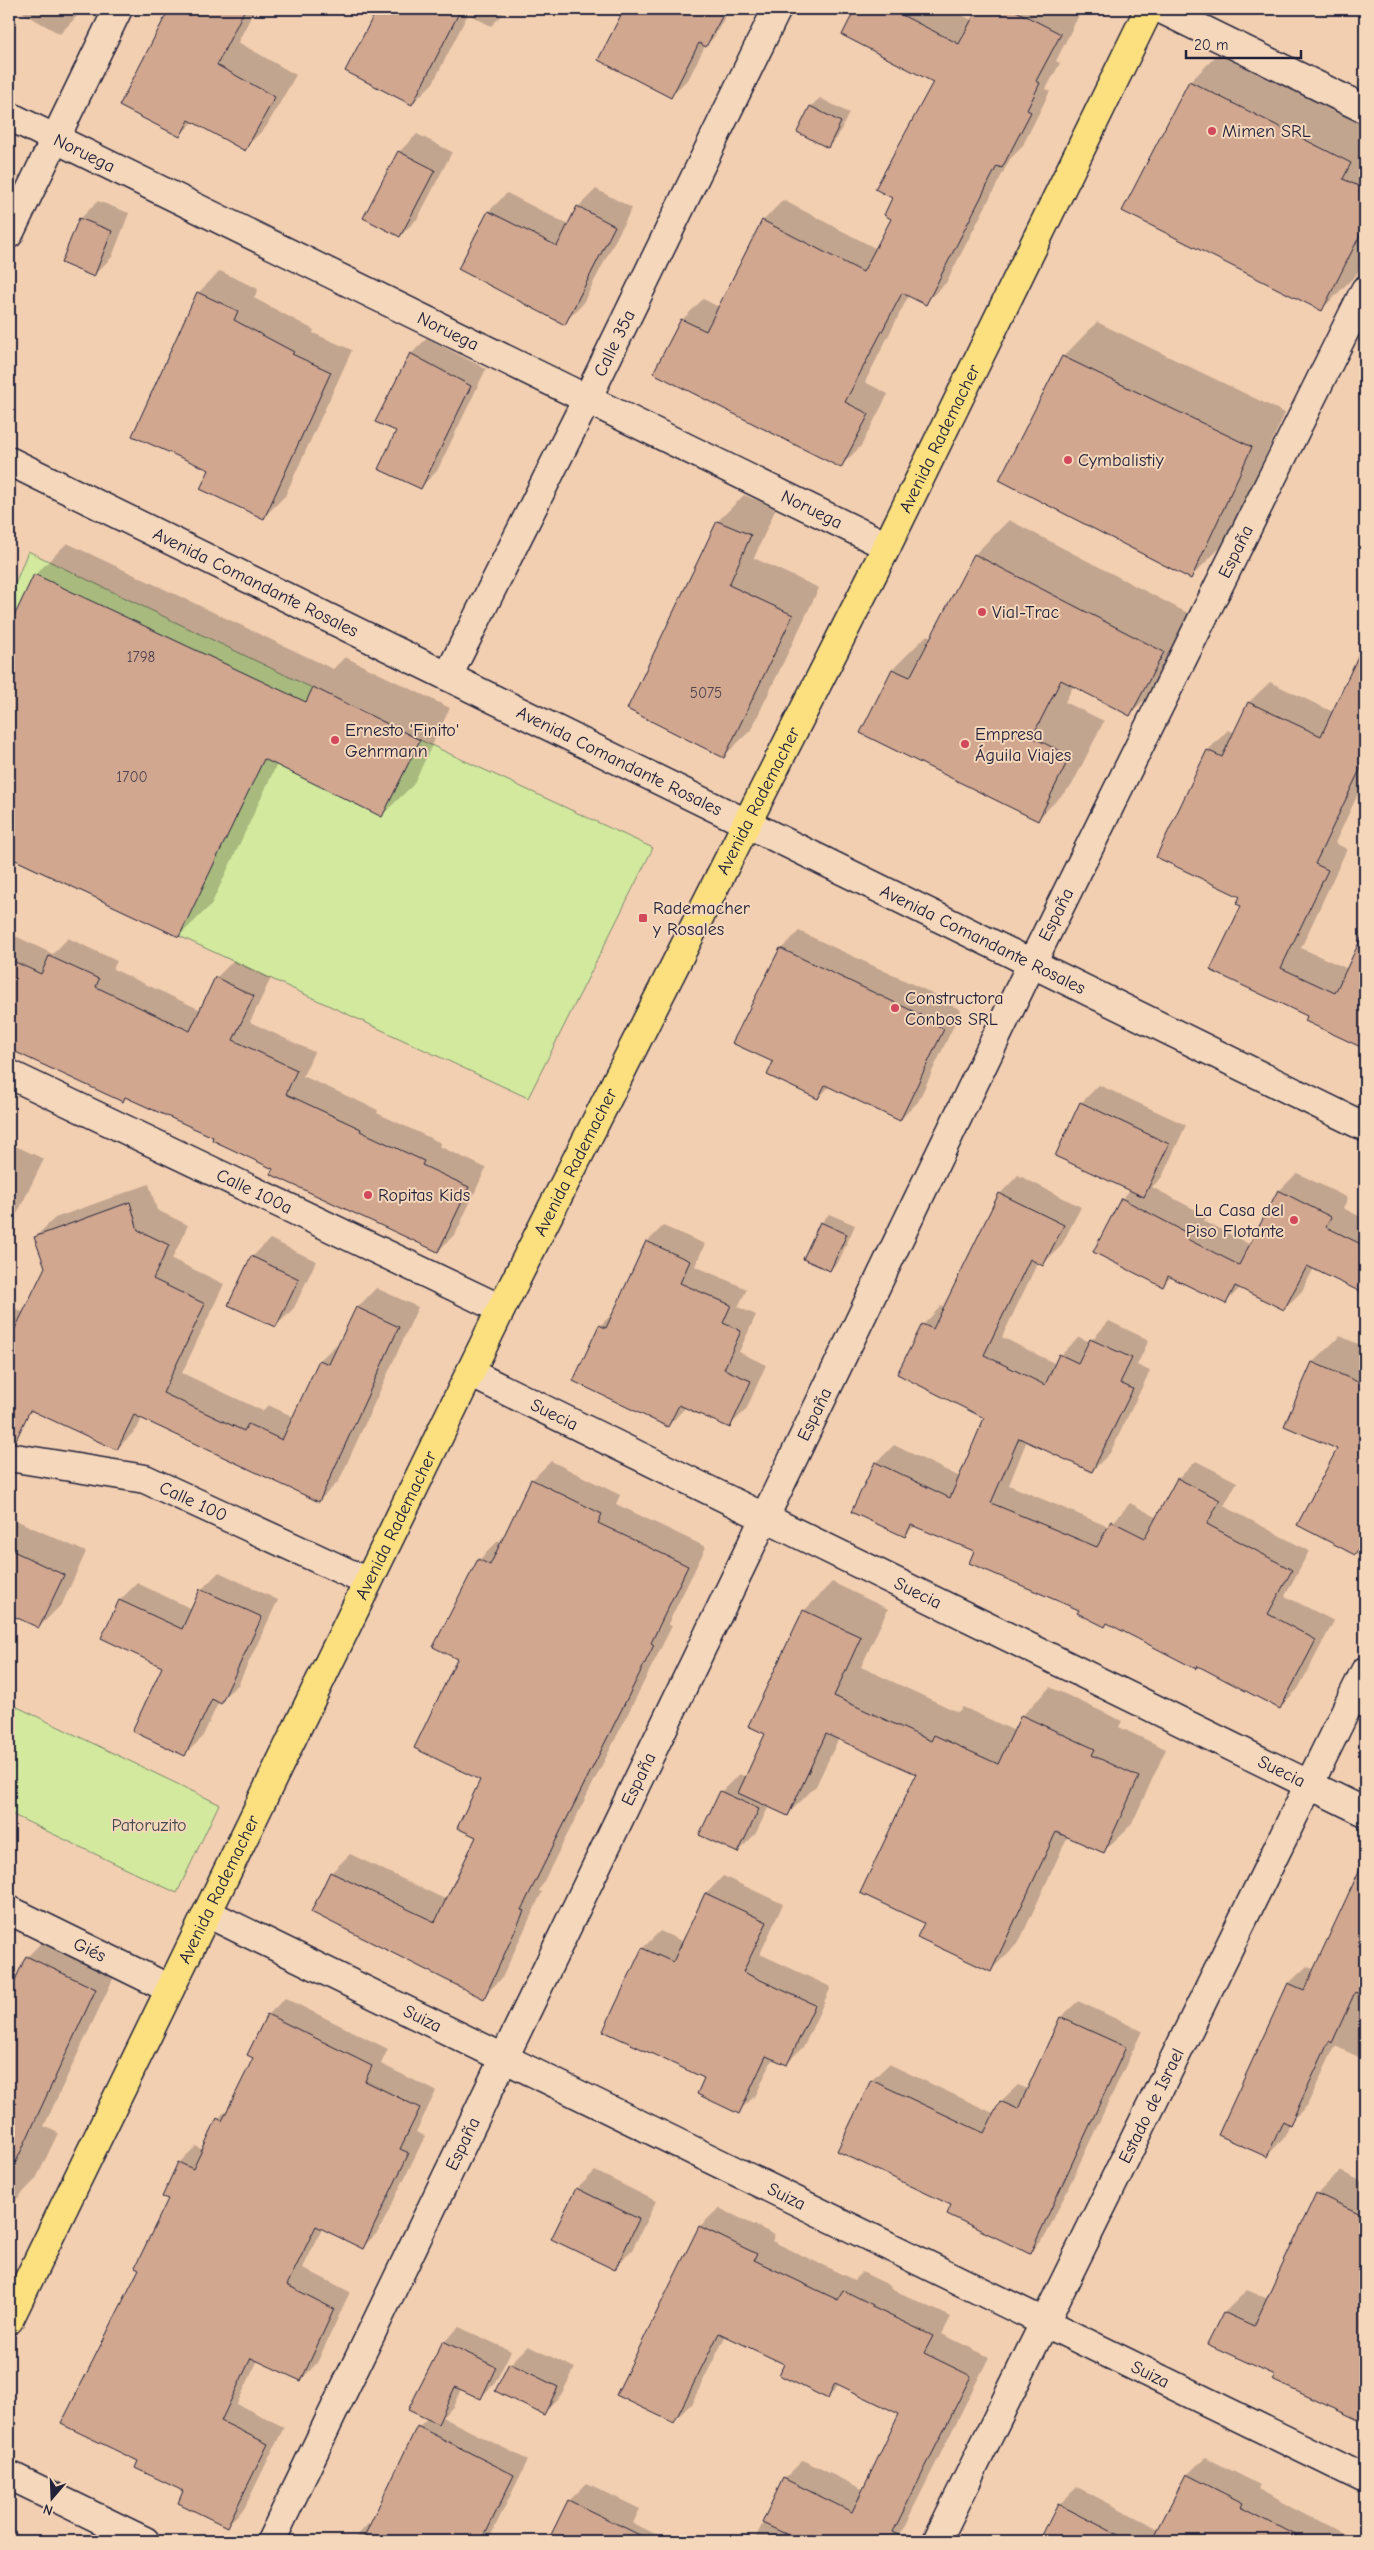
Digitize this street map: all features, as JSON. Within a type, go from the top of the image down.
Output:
[{"type":"main road","name":"Avenida Rademacher","points":[[9,2320],[501,1309],[887,546],[1149,9]]},
{"type":"street","points":[[9,234],[118,9]]},
{"type":"street","name":"Calle 35a","points":[[448,676],[587,399],[777,9]]},
{"type":"street","points":[[1161,9],[1365,109]]},
{"type":"street","name":"Noruega","points":[[9,116],[887,546]]},
{"type":"street","name":"España","points":[[271,2541],[1032,963],[1365,290]]},
{"type":"street","name":"Avenida Comandante Rosales","points":[[9,461],[1365,1126]]},
{"type":"street","name":"Calle 100a","points":[[9,1074],[501,1309]]},
{"type":"street","name":"Suecia","points":[[470,1373],[1365,1812]]},
{"type":"street","name":"Calle 100","points":[[9,1457],[145,1479],[368,1582]]},
{"type":"street","name":"Estado de Israel","points":[[936,2541],[1365,1671]]},
{"type":"street","name":"Giés","points":[[9,1910],[170,1989]]},
{"type":"street","name":"Suiza","points":[[207,1913],[1365,2479]]},
{"type":"street","points":[[9,2474],[145,2541]]},
{"type":"green space","points":[[28,551],[420,740],[653,848],[528,1098],[9,857],[9,599]]},
{"type":"green space","name":"Patoruzito","points":[[9,1703],[219,1804],[177,1893],[9,1813]]},
{"type":"building","points":[[169,9],[245,9],[217,65],[275,97],[245,151],[189,120],[180,137],[119,106]]},
{"type":"building","points":[[377,9],[461,9],[412,105],[345,71]]},
{"type":"building","points":[[624,9],[726,9],[706,47],[699,43],[671,98],[598,60]]},
{"type":"building","points":[[855,9],[890,9],[959,44],[977,9],[1012,9],[1061,34],[1036,81],[1040,83],[1027,110],[1031,112],[1002,168],[997,166],[926,305],[902,293],[845,402],[869,414],[841,468],[653,373],[681,319],[706,331],[762,220],[863,272],[891,219],[884,215],[892,198],[875,189],[933,82],[842,35]]},
{"type":"building","points":[[1189,81],[1351,163],[1343,179],[1365,189],[1365,225],[1322,311],[1122,211]]},
{"type":"building","points":[[810,106],[841,122],[828,148],[797,132]]},
{"type":"building","points":[[398,151],[435,170],[400,237],[363,218]]},
{"type":"building","points":[[577,206],[615,226],[565,325],[458,269],[488,211],[557,246]]},
{"type":"building","points":[[79,218],[112,231],[94,277],[61,263]]},
{"type":"building","points":[[197,292],[238,311],[234,320],[294,352],[292,354],[331,372],[264,519],[200,489],[209,470],[132,436]]},
{"type":"building","points":[[410,353],[471,386],[421,489],[378,469],[396,431],[375,422]]},
{"type":"building","points":[[1062,356],[1252,447],[1191,579],[999,480]]},
{"type":"building","points":[[717,521],[751,535],[729,585],[793,615],[724,758],[627,709]]},
{"type":"building","points":[[974,554],[1164,652],[1130,716],[1061,680],[1032,737],[1070,756],[1038,821],[860,733],[892,669],[910,677]]},
{"type":"building","points":[[34,574],[306,702],[313,687],[420,740],[382,817],[264,759],[179,937],[9,857],[9,627]]},
{"type":"building","points":[[1365,641],[1365,759],[1315,864],[1328,870],[1281,968],[1335,993],[1365,930],[1365,1049],[1305,1021],[1307,1016],[1210,970],[1241,906],[1236,904],[1240,897],[1156,857],[1207,750],[1222,757],[1248,702],[1321,736]]},
{"type":"building","points":[[780,948],[921,1015],[920,1017],[944,1029],[900,1121],[825,1085],[818,1099],[767,1075],[773,1062],[732,1043]]},
{"type":"building","points":[[49,956],[99,979],[96,987],[190,1031],[215,977],[254,996],[233,1040],[297,1070],[286,1094],[424,1161],[422,1165],[469,1187],[438,1252],[270,1174],[273,1169],[212,1140],[213,1137],[125,1097],[123,1102],[9,1049],[9,959],[41,974]]},
{"type":"building","points":[[1080,1102],[1169,1144],[1144,1197],[1055,1156]]},
{"type":"building","points":[[1278,1190],[1331,1217],[1326,1227],[1365,1246],[1365,1294],[1307,1266],[1284,1310],[1235,1286],[1226,1304],[1168,1276],[1163,1287],[1093,1252],[1121,1198],[1189,1234],[1187,1239],[1239,1265]]},
{"type":"building","points":[[999,1193],[1064,1225],[1043,1266],[1030,1259],[984,1355],[1045,1385],[1059,1354],[1078,1363],[1090,1339],[1132,1358],[1120,1383],[1133,1389],[1092,1472],[1019,1438],[991,1503],[1097,1547],[1111,1521],[1145,1538],[1177,1478],[1220,1500],[1207,1524],[1292,1570],[1268,1614],[1316,1640],[1280,1709],[1198,1666],[1196,1669],[1107,1623],[1105,1627],[1077,1613],[1079,1610],[969,1563],[974,1551],[911,1525],[905,1537],[851,1512],[875,1462],[950,1498],[984,1418],[897,1374],[922,1324],[933,1329]]},
{"type":"building","points":[[130,1202],[138,1230],[169,1245],[153,1279],[205,1304],[163,1393],[244,1431],[248,1424],[282,1440],[319,1360],[329,1364],[356,1307],[399,1327],[319,1502],[134,1415],[117,1450],[30,1410],[15,1442],[9,1442],[9,1341],[45,1267],[34,1237]]},
{"type":"building","points":[[820,1222],[847,1234],[830,1271],[803,1259]]},
{"type":"building","points":[[646,1241],[690,1261],[680,1283],[731,1305],[723,1323],[741,1331],[724,1369],[751,1381],[730,1428],[679,1405],[668,1427],[573,1381],[599,1325],[606,1328]]},
{"type":"building","points":[[251,1256],[299,1279],[276,1327],[228,1305]]},
{"type":"building","points":[[1312,1362],[1365,1385],[1365,1534],[1355,1555],[1297,1525],[1337,1449],[1284,1426]]},
{"type":"building","points":[[531,1479],[602,1514],[598,1523],[688,1566],[651,1643],[654,1645],[521,1910],[524,1911],[484,1999],[311,1912],[330,1872],[435,1922],[476,1837],[457,1828],[480,1780],[414,1748],[457,1659],[433,1647],[478,1559],[490,1565]]},
{"type":"building","points":[[9,1549],[64,1575],[39,1628],[9,1614]]},
{"type":"building","points":[[200,1589],[262,1617],[221,1704],[212,1699],[185,1756],[132,1731],[162,1667],[101,1638],[119,1600],[182,1629]]},
{"type":"building","points":[[803,1610],[861,1637],[834,1696],[931,1741],[934,1735],[998,1764],[1021,1715],[1095,1749],[1092,1755],[1139,1777],[1104,1853],[1056,1832],[991,1972],[917,1937],[924,1923],[860,1893],[916,1774],[826,1734],[788,1816],[738,1793],[765,1734],[748,1726]]},
{"type":"building","points":[[720,1791],[759,1809],[738,1853],[699,1835]]},
{"type":"building","points":[[1365,1858],[1365,1997],[1355,1992],[1332,2043],[1329,2041],[1290,2125],[1283,2121],[1267,2157],[1218,2135],[1288,1983],[1304,1990]]},
{"type":"building","points":[[705,1893],[767,1922],[743,1972],[815,2005],[787,2065],[766,2056],[739,2114],[697,2094],[704,2078],[603,2031],[642,1948],[673,1962]]},
{"type":"building","points":[[26,1956],[96,1989],[9,2177],[9,1993]]},
{"type":"building","points":[[267,2014],[372,2066],[365,2081],[420,2108],[400,2149],[409,2153],[363,2249],[316,2226],[287,2285],[334,2309],[301,2381],[251,2358],[221,2421],[268,2444],[227,2527],[178,2503],[183,2491],[135,2468],[138,2461],[61,2424],[139,2269],[135,2267],[168,2199],[162,2197],[178,2162],[193,2169],[217,2118],[222,2121],[253,2058],[247,2055]]},
{"type":"building","points":[[1060,2017],[1126,2047],[1030,2254],[947,2214],[951,2205],[837,2151],[871,2080],[984,2133],[1000,2101],[1018,2109]]},
{"type":"building","points":[[576,2188],[639,2219],[615,2270],[551,2239]]},
{"type":"building","points":[[1316,2193],[1365,2216],[1365,2423],[1272,2380],[1275,2375],[1207,2344],[1223,2312],[1254,2326]]},
{"type":"building","points":[[699,2226],[757,2254],[754,2260],[838,2300],[843,2290],[873,2305],[872,2307],[933,2336],[924,2353],[971,2376],[893,2532],[912,2541],[801,2541],[762,2523],[783,2478],[852,2512],[899,2414],[835,2383],[828,2399],[779,2375],[784,2364],[719,2333],[674,2423],[616,2395]]},
{"type":"building","points":[[443,2341],[496,2367],[481,2399],[455,2387],[438,2424],[408,2410]]},
{"type":"building","points":[[509,2363],[558,2387],[544,2415],[495,2391]]},
{"type":"building","points":[[417,2426],[514,2475],[482,2541],[362,2541]]},
{"type":"building","points":[[1186,2474],[1243,2503],[1241,2507],[1306,2541],[1152,2541]]},
{"type":"building","points":[[568,2500],[652,2541],[548,2541]]},
{"type":"building","points":[[1058,2504],[1130,2541],[1039,2541]]},
{"type":"place","name":"Mimen SRL","points":[[1212,131]]},
{"type":"place","name":"Cymbalistiy","points":[[1068,460]]},
{"type":"place","name":"Vial-Trac","points":[[982,612]]},
{"type":"place","name":"Ernesto 'Finito' Gehrmann","points":[[335,740]]},
{"type":"place","name":"Empresa Águila Viajes","points":[[965,744]]},
{"type":"place","name":"Rademacher y Rosales","points":[[643,918]]},
{"type":"place","name":"Constructora Conbos SRL","points":[[895,1008]]},
{"type":"place","name":"Ropitas Kids","points":[[368,1195]]},
{"type":"place","name":"La Casa del Piso Flotante","points":[[1294,1220]]}]
